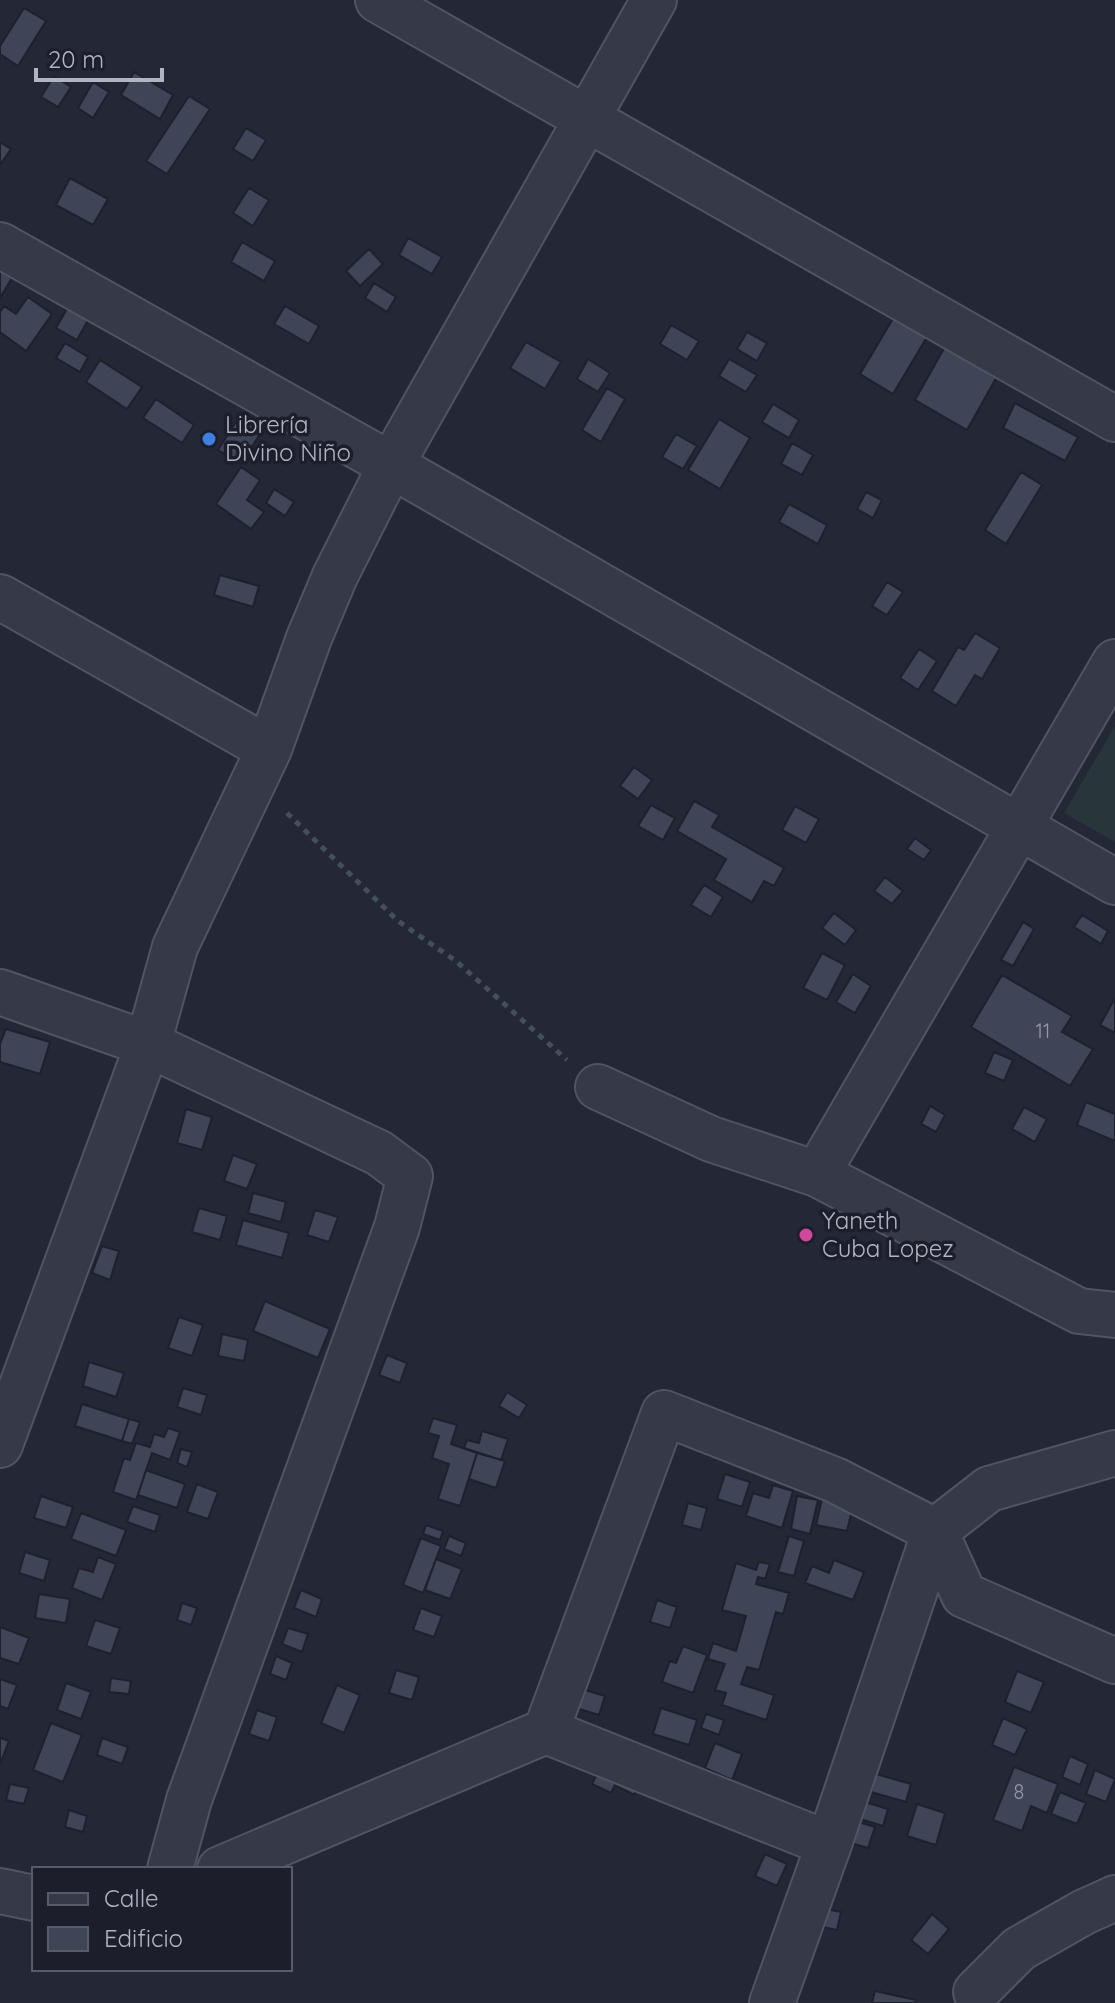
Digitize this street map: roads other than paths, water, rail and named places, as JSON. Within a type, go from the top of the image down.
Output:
[{"type":"street","points":[[378,0],[1115,419]]},
{"type":"street","points":[[0,1445],[148,1044],[175,947],[262,765],[335,576],[391,465],[654,0]]},
{"type":"street","points":[[0,245],[391,465],[1115,882]]},
{"type":"street","points":[[0,597],[262,765]]},
{"type":"street","points":[[817,1174],[1115,662]]},
{"type":"street","points":[[0,992],[148,1044],[379,1153],[410,1176],[397,1227],[189,1800],[171,1867]]},
{"type":"street","points":[[598,1087],[711,1139],[817,1174],[1079,1311],[1115,1315]]},
{"type":"street","points":[[546,1731],[664,1413],[835,1480],[935,1531],[964,1595],[1115,1661]]},
{"type":"street","points":[[772,2003],[935,1531],[989,1489],[1115,1453]]},
{"type":"street","points":[[225,1867],[546,1731],[829,1844]]},
{"type":"street","points":[[0,1891],[32,1898]]},
{"type":"street","points":[[976,1992],[1019,1949],[1115,1898]]},
{"type":"place","name":"Librería Divino Niño","points":[[209,439]]},
{"type":"place","name":"Yaneth Cuba Lopez","points":[[806,1235]]}]
